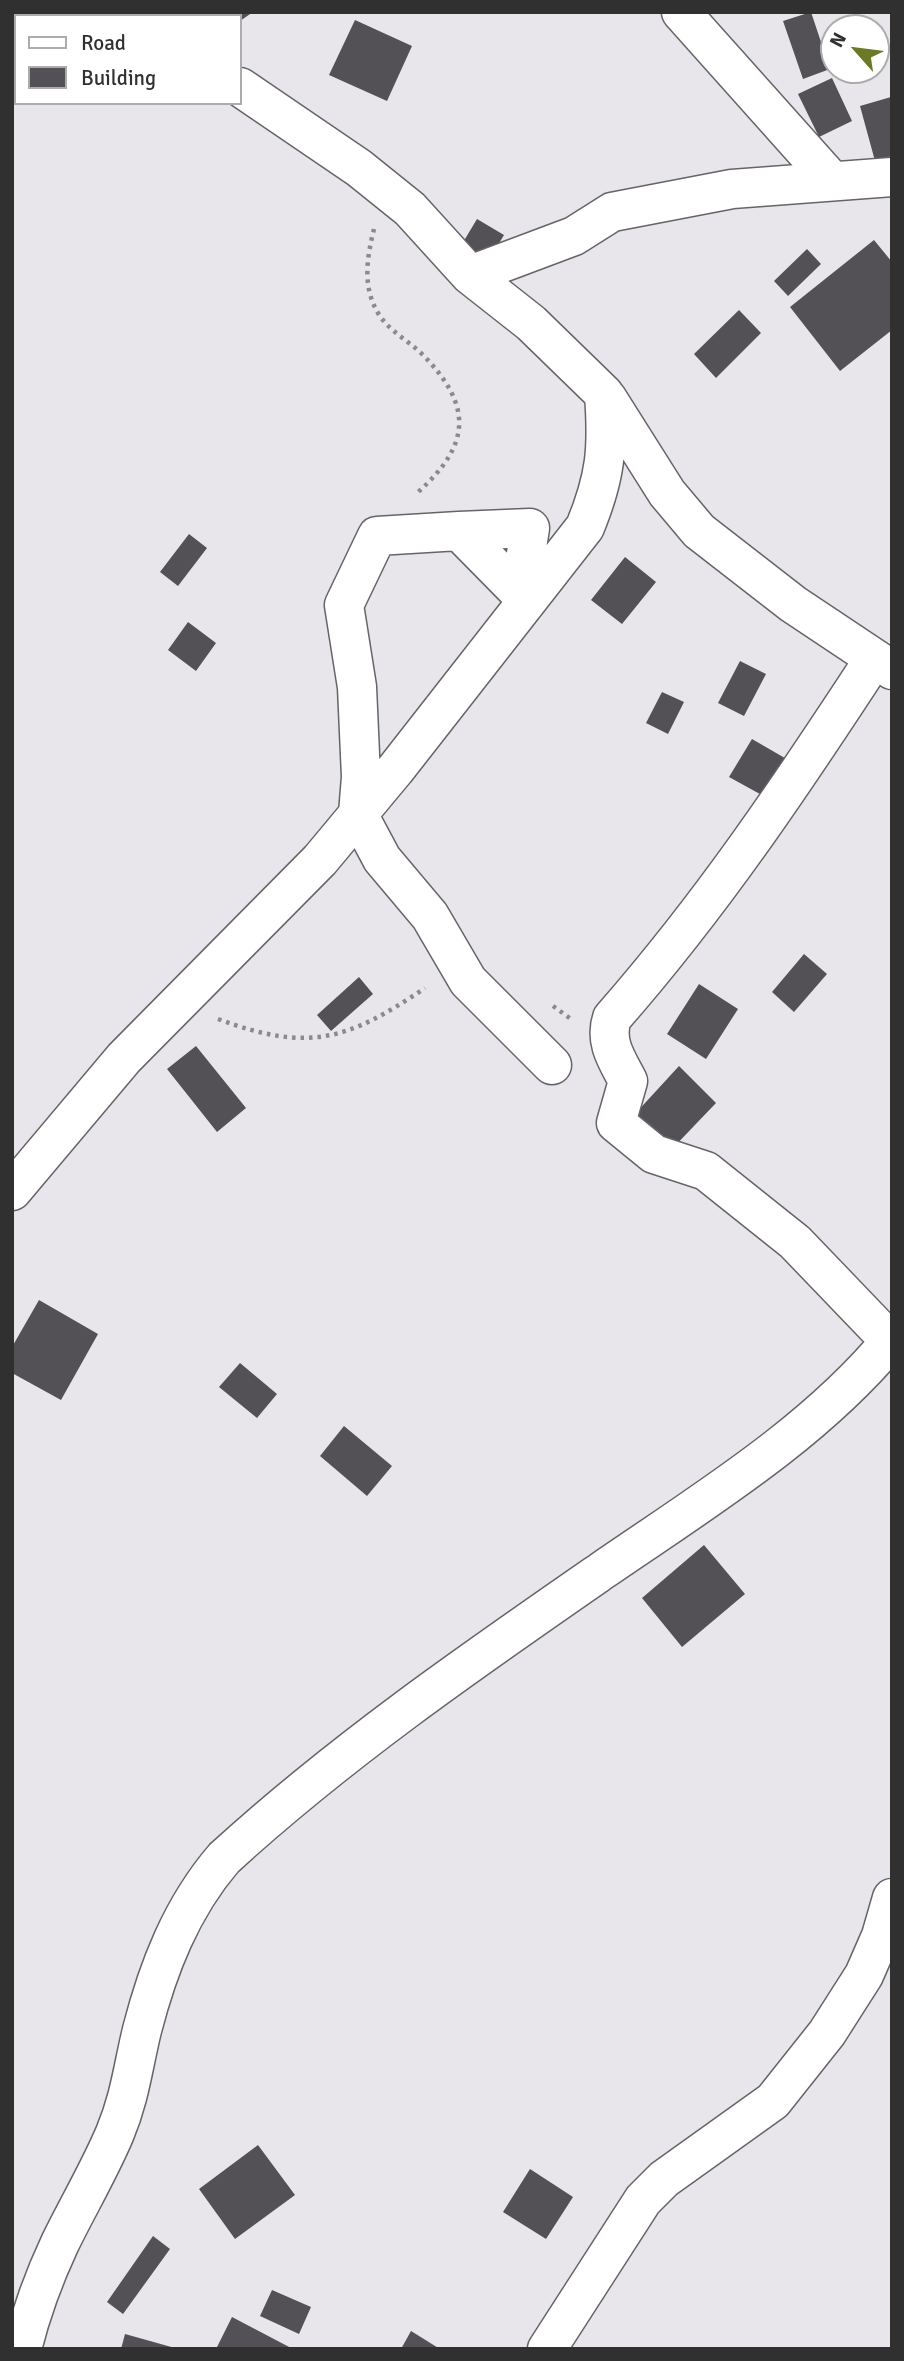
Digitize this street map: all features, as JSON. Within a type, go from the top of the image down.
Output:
[{"type":"street","points":[[681,12],[832,181]]},
{"type":"street","points":[[22,2349],[59,2244],[118,2123],[134,2077],[148,2008],[174,1935],[208,1877],[224,1858],[387,1726],[511,1633],[701,1503],[832,1404],[891,1341],[795,1242],[706,1171],[654,1154],[616,1123],[628,1081],[610,1045],[608,1034],[612,1018],[720,888],[883,665],[751,573],[699,531],[667,493],[604,394],[531,323],[470,275],[394,195],[351,162],[242,89]]},
{"type":"street","points":[[470,275],[574,236],[612,212],[732,189],[892,177]]},
{"type":"street","points":[[12,1191],[54,1138],[176,1003],[312,868],[358,814],[585,527],[600,491],[608,442],[604,394]]},
{"type":"street","points":[[459,531],[377,536],[344,605],[357,687],[360,777],[358,814],[382,859],[430,916],[468,981],[552,1065]]},
{"type":"street","points":[[547,2349],[643,2200],[664,2179],[773,2101],[827,2033],[864,1975],[881,1936],[892,1898]]},
{"type":"path","points":[[176,1003],[254,1031],[322,1037],[362,1027],[385,1016],[426,988]]},
{"type":"path","points":[[547,1001],[610,1045]]},
{"type":"building","points":[[193,12],[253,12],[242,20],[242,14]]},
{"type":"building","points":[[811,12],[820,39],[820,73],[803,79],[783,21]]},
{"type":"building","points":[[355,20],[412,46],[387,101],[329,75]]},
{"type":"building","points":[[820,84],[835,84],[852,121],[819,137],[798,94]]},
{"type":"building","points":[[891,97],[892,156],[875,161],[860,106]]},
{"type":"building","points":[[477,219],[504,235],[489,260],[462,244]]},
{"type":"building","points":[[874,240],[892,262],[892,330],[840,371],[790,307]]},
{"type":"building","points":[[807,249],[821,264],[788,296],[774,281]]},
{"type":"building","points":[[739,310],[761,333],[716,378],[694,354]]},
{"type":"building","points":[[189,534],[207,548],[178,586],[160,572]]},
{"type":"building","points":[[625,557],[656,582],[622,624],[591,600]]},
{"type":"building","points":[[188,622],[216,643],[196,671],[168,650]]},
{"type":"building","points":[[740,661],[766,674],[744,716],[718,703]]},
{"type":"building","points":[[662,692],[684,702],[668,734],[646,723]]},
{"type":"building","points":[[752,739],[790,761],[769,799],[729,777]]},
{"type":"building","points":[[804,954],[827,974],[794,1012],[772,992]]},
{"type":"building","points":[[359,977],[373,994],[331,1031],[317,1015]]},
{"type":"building","points":[[699,984],[738,1009],[706,1059],[667,1034]]},
{"type":"building","points":[[196,1046],[246,1108],[217,1132],[167,1069]]},
{"type":"building","points":[[679,1066],[716,1103],[671,1150],[634,1115]]},
{"type":"building","points":[[39,1300],[98,1334],[61,1400],[12,1373],[12,1347]]},
{"type":"building","points":[[240,1363],[277,1394],[257,1418],[219,1387]]},
{"type":"building","points":[[344,1426],[392,1466],[367,1496],[320,1456]]},
{"type":"building","points":[[704,1545],[745,1594],[682,1647],[642,1598]]},
{"type":"building","points":[[258,2145],[295,2195],[235,2239],[199,2189]]},
{"type":"building","points":[[530,2169],[573,2197],[546,2239],[503,2212]]},
{"type":"building","points":[[153,2236],[170,2249],[123,2314],[107,2302]]},
{"type":"building","points":[[272,2290],[311,2307],[299,2334],[260,2316]]},
{"type":"building","points":[[232,2317],[293,2349],[216,2349]]},
{"type":"building","points":[[411,2331],[440,2349],[401,2349]]},
{"type":"building","points":[[125,2334],[175,2348],[175,2349],[121,2349]]}]
